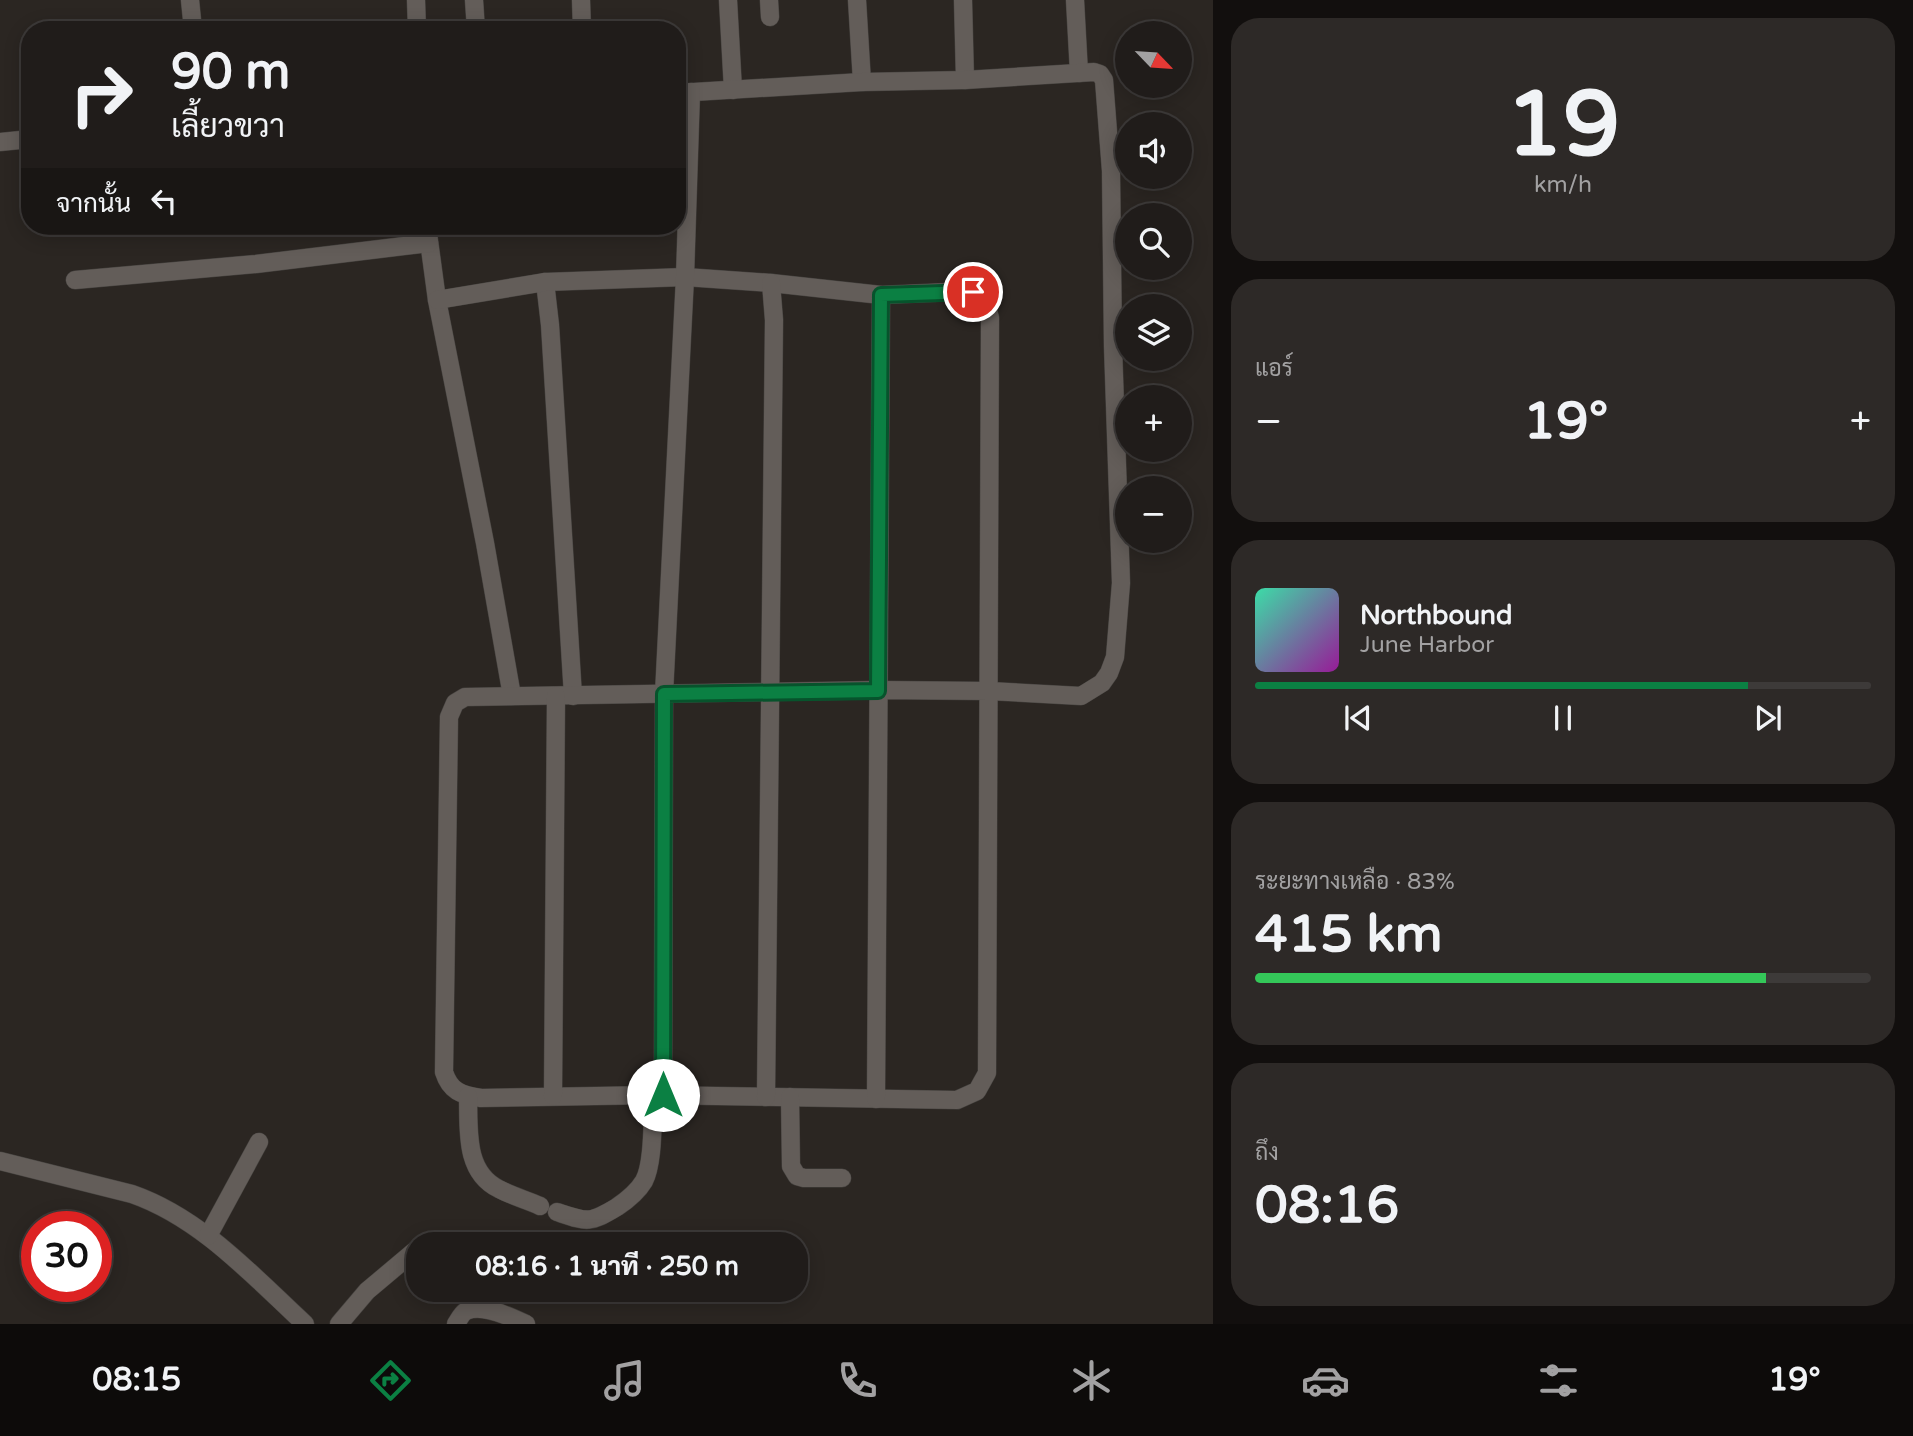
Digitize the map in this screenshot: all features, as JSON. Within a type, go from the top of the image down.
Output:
[{"type":"street","points":[[190,0],[191,21]]},
{"type":"street","points":[[416,0],[417,21]]},
{"type":"street","points":[[474,0],[475,21]]},
{"type":"street","points":[[581,0],[582,21]]},
{"type":"street","points":[[728,0],[733,90]]},
{"type":"street","points":[[858,0],[862,82]]},
{"type":"street","points":[[963,0],[965,80]]},
{"type":"street","points":[[1075,0],[1079,73]]},
{"type":"street","points":[[437,300],[545,282],[685,277],[881,295],[973,292],[985,300],[990,318],[989,691],[988,1073],[977,1091],[957,1100],[658,1095],[481,1098],[457,1091],[447,1083],[443,1072],[449,717],[455,703],[465,697],[770,692],[989,691],[1081,696],[1102,683],[1115,657],[1121,583],[1110,145],[1104,80],[1100,74],[1094,72],[965,80],[862,82],[686,93]]},
{"type":"street","points":[[0,142],[21,140]]},
{"type":"street","points":[[75,280],[256,264],[422,235]]},
{"type":"street","points":[[428,235],[437,300],[512,696]]},
{"type":"street","points":[[468,1096],[470,1153],[479,1173],[496,1188],[582,1221],[593,1221],[626,1201],[644,1181],[658,1095],[664,694],[685,277],[685,235]]},
{"type":"street","points":[[545,282],[550,325],[565,696],[553,1097]]},
{"type":"street","points":[[766,1097],[774,334],[771,283]]},
{"type":"street","points":[[876,1099],[881,295]]},
{"type":"street","points":[[790,1097],[791,1166],[797,1176],[842,1178]]},
{"type":"street","points":[[208,1236],[259,1142]]},
{"type":"street","points":[[0,1161],[153,1202],[208,1236],[305,1324]]},
{"type":"street","points":[[339,1324],[367,1291],[406,1258]]},
{"type":"street","points":[[456,1324],[464,1312],[477,1308],[526,1324]]},
{"type":"route","points":[[663,1095],[664,694],[878,691],[881,295],[973,292]]}]
